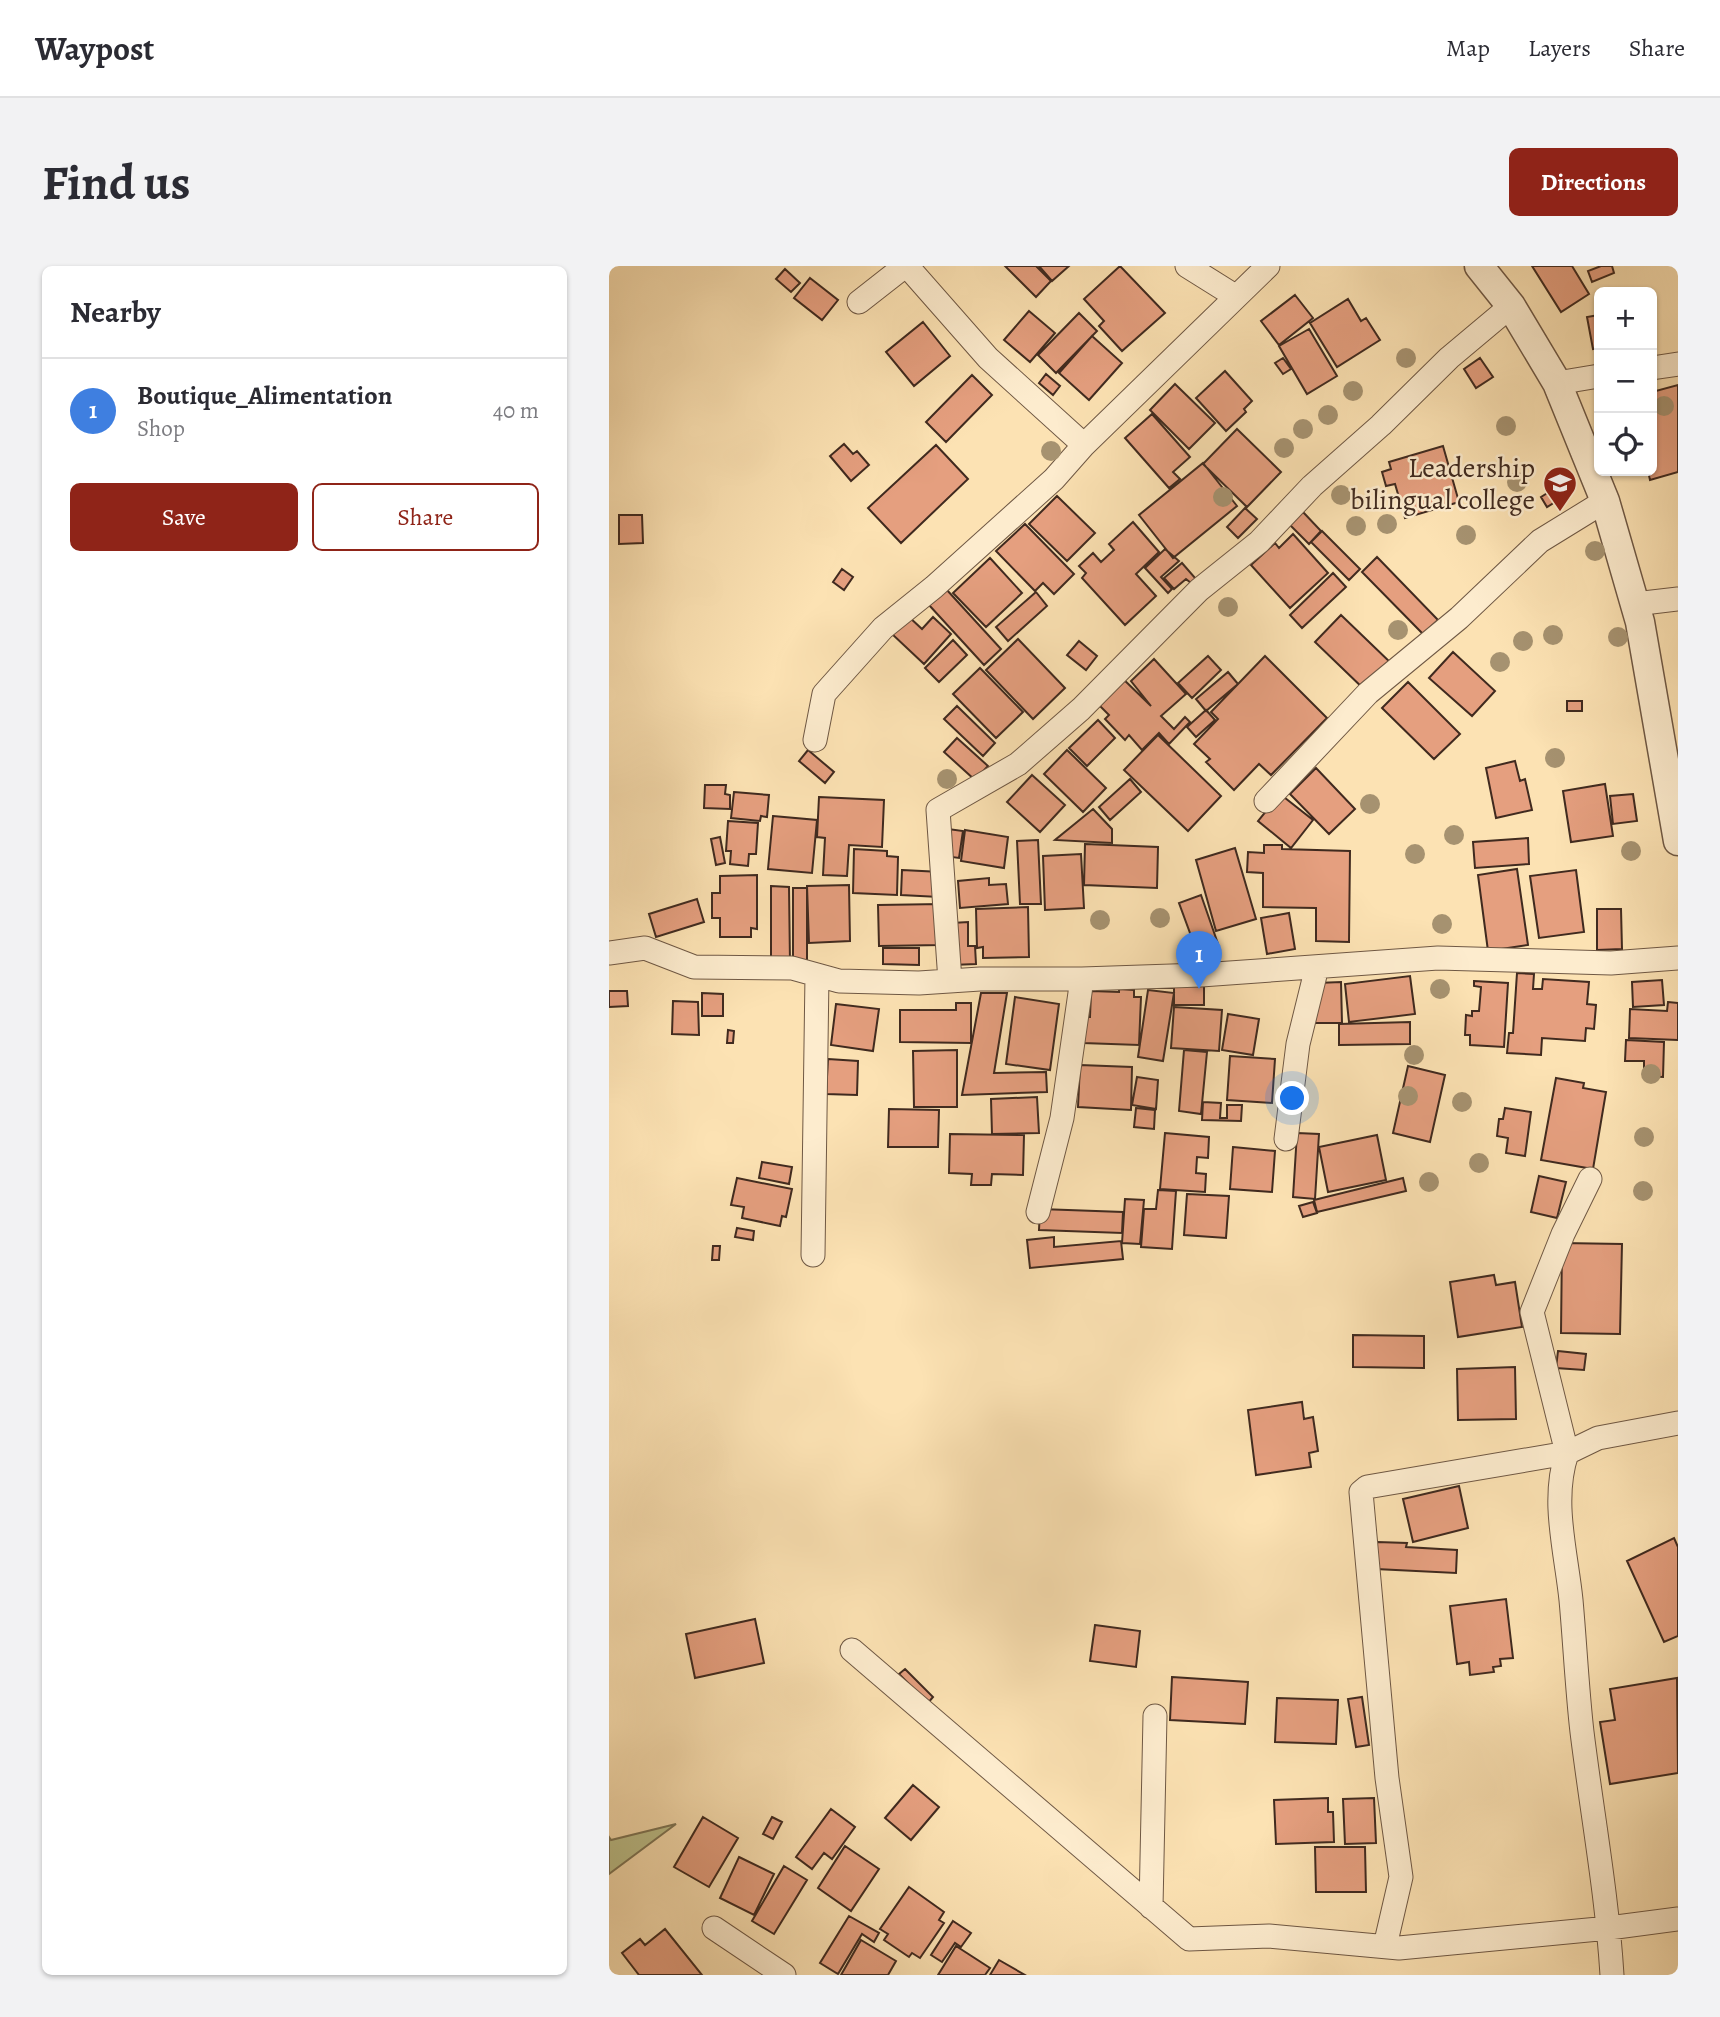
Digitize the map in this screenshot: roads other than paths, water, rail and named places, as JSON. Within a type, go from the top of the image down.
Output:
[{"type":"street","points":[[859,302],[906,266],[988,358],[1084,445]]},
{"type":"street","points":[[1187,266],[1235,296]]},
{"type":"street","points":[[815,740],[824,694],[883,628],[934,587],[1055,480],[1084,445],[1268,266]]},
{"type":"street","points":[[1479,266],[1511,306],[1557,383],[1605,501],[1640,622],[1671,757],[1678,841]]},
{"type":"street","points":[[950,981],[938,810],[1018,764],[1081,709],[1199,590],[1259,542],[1312,486],[1381,425],[1449,358],[1511,306]]},
{"type":"street","points":[[1657,367],[1678,364]]},
{"type":"street","points":[[1557,383],[1594,377]]},
{"type":"street","points":[[1266,801],[1368,693],[1459,618],[1540,541],[1605,501]]},
{"type":"street","points":[[1635,604],[1678,599]]},
{"type":"street","points":[[609,953],[645,948],[694,967],[792,968],[838,981],[919,983],[1082,979],[1438,958],[1611,963],[1678,958]]},
{"type":"street","points":[[1286,1139],[1298,1044],[1317,967]]},
{"type":"street","points":[[813,1255],[817,975]]},
{"type":"street","points":[[1038,1212],[1062,1118],[1082,979]]},
{"type":"street","points":[[1590,1179],[1563,1234],[1532,1312],[1567,1453],[1560,1475],[1559,1509],[1570,1589],[1582,1731],[1609,1928],[1612,1975]]},
{"type":"street","points":[[1385,1946],[1401,1877],[1387,1779],[1362,1489],[1567,1453],[1598,1438],[1678,1423]]},
{"type":"street","points":[[852,1650],[1189,1939],[1269,1936],[1399,1948],[1678,1919]]},
{"type":"street","points":[[1151,1907],[1155,1716]]},
{"type":"street","points":[[714,1928],[784,1975]]},
{"type":"place","name":"Leadership bilingual college","points":[[1560,513]]},
{"type":"place","name":"Boutique_Alimentation","points":[[1199,989]]}]
